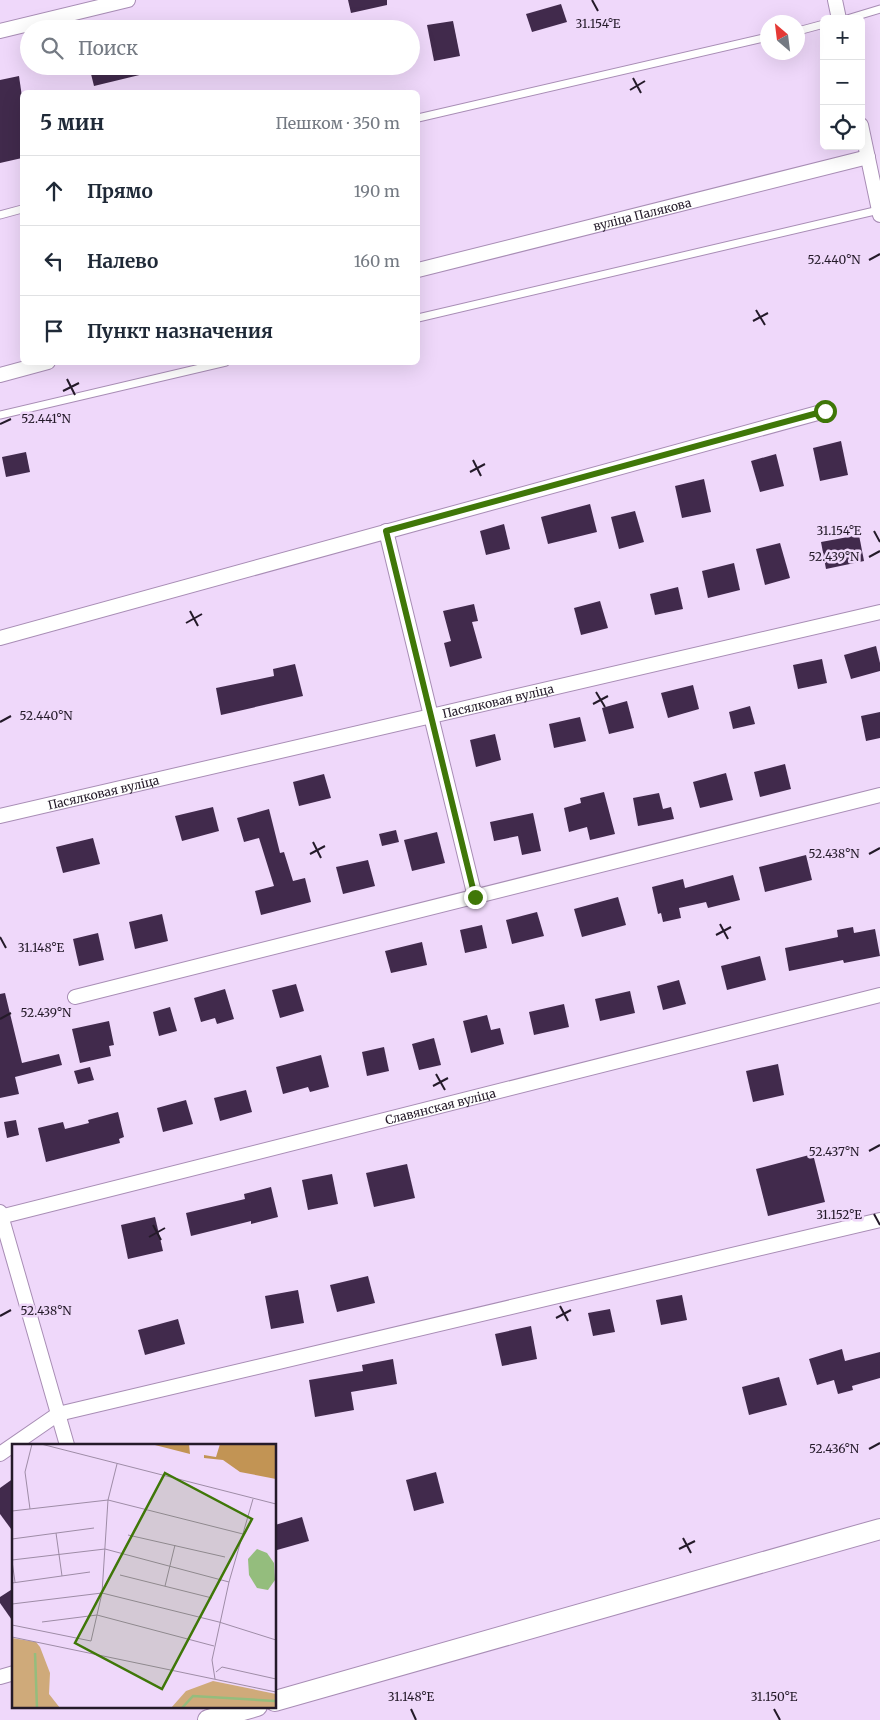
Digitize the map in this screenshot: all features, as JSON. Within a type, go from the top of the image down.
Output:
[{"type":"street","points":[[45,20],[128,0]]},
{"type":"street","points":[[835,0],[838,15]]},
{"type":"street","points":[[0,31],[20,26]]},
{"type":"street","points":[[865,143],[880,213]]},
{"type":"street","name":"вуліца Палякова","points":[[420,269],[868,157]]},
{"type":"street","points":[[0,375],[37,365]]},
{"type":"street","points":[[0,638],[825,411]]},
{"type":"street","points":[[386,531],[475,897]]},
{"type":"street","name":"Пасялковая вуліца","points":[[0,816],[880,612]]},
{"type":"street","points":[[75,997],[880,795]]},
{"type":"street","name":"Славянская вуліца","points":[[1,1215],[880,995]]},
{"type":"street","points":[[1,1215],[67,1444]]},
{"type":"street","points":[[14,1444],[58,1414],[880,1220]]},
{"type":"street","points":[[0,1454],[12,1446]]},
{"type":"street","points":[[276,1701],[880,1529]]},
{"type":"street","points":[[208,1720],[250,1708]]},
{"type":"lane","points":[[860,15],[880,9]]},
{"type":"lane","points":[[805,28],[820,25]]},
{"type":"lane","points":[[420,118],[760,40]]},
{"type":"lane","points":[[0,215],[20,210]]},
{"type":"lane","points":[[420,318],[880,213]]},
{"type":"lane","points":[[0,415],[213,365]]},
{"type":"building","points":[[348,0],[387,0],[387,5],[351,13]]},
{"type":"building","points":[[561,4],[567,22],[532,32],[526,14]]},
{"type":"building","points":[[453,21],[460,56],[434,61],[427,25]]},
{"type":"building","points":[[91,75],[139,75],[94,86]]},
{"type":"building","points":[[19,76],[21,90],[20,158],[0,163],[0,80]]},
{"type":"building","points":[[841,441],[848,475],[820,481],[813,448]]},
{"type":"building","points":[[26,452],[30,472],[6,477],[2,457]]},
{"type":"building","points":[[776,454],[784,486],[760,492],[751,461]]},
{"type":"building","points":[[704,479],[711,512],[682,518],[675,486]]},
{"type":"building","points":[[590,504],[597,532],[548,544],[541,517]]},
{"type":"building","points":[[635,511],[644,542],[619,549],[611,517]]},
{"type":"building","points":[[504,524],[510,549],[486,555],[480,531]]},
{"type":"building","points":[[859,535],[864,561],[826,569],[821,542]]},
{"type":"building","points":[[780,543],[790,578],[765,585],[756,549]]},
{"type":"building","points":[[734,563],[740,590],[708,598],[702,571]]},
{"type":"building","points":[[678,587],[683,609],[655,615],[650,594]]},
{"type":"building","points":[[600,601],[608,628],[581,635],[574,608]]},
{"type":"building","points":[[474,604],[478,621],[472,622],[482,658],[450,667],[444,643],[451,641],[443,611]]},
{"type":"building","points":[[876,646],[880,671],[851,679],[844,655]]},
{"type":"building","points":[[822,659],[827,683],[798,689],[793,665]]},
{"type":"building","points":[[295,664],[303,696],[221,715],[216,688],[274,676],[273,669]]},
{"type":"building","points":[[693,685],[699,709],[668,718],[661,693]]},
{"type":"building","points":[[627,701],[634,728],[609,734],[602,708]]},
{"type":"building","points":[[750,706],[755,724],[733,729],[729,712]]},
{"type":"building","points":[[880,712],[880,738],[866,741],[861,716]]},
{"type":"building","points":[[580,717],[586,741],[554,748],[549,724]]},
{"type":"building","points":[[495,734],[501,760],[476,767],[470,740]]},
{"type":"building","points":[[785,764],[791,789],[760,797],[754,772]]},
{"type":"building","points":[[726,773],[733,800],[700,808],[693,782]]},
{"type":"building","points":[[324,774],[331,798],[299,806],[293,782]]},
{"type":"building","points":[[604,792],[615,834],[590,840],[587,827],[569,832],[564,808],[581,803],[580,798]]},
{"type":"building","points":[[659,793],[663,809],[671,807],[674,819],[638,826],[633,798]]},
{"type":"building","points":[[213,807],[219,831],[182,841],[175,816]]},
{"type":"building","points":[[269,809],[280,853],[284,852],[293,881],[305,878],[311,902],[261,915],[255,891],[274,886],[259,838],[244,842],[237,818]]},
{"type":"building","points":[[533,813],[541,851],[522,855],[518,836],[494,841],[490,822]]},
{"type":"building","points":[[396,830],[399,842],[382,846],[379,834]]},
{"type":"building","points":[[437,832],[445,863],[412,871],[404,840]]},
{"type":"building","points":[[93,838],[100,864],[63,873],[56,847]]},
{"type":"building","points":[[806,855],[812,880],[765,892],[759,867]]},
{"type":"building","points":[[368,860],[375,886],[343,894],[336,867]]},
{"type":"building","points":[[733,875],[740,900],[708,908],[706,902],[679,908],[681,918],[663,922],[661,913],[658,914],[652,887],[683,879],[685,888]]},
{"type":"building","points":[[618,897],[626,925],[582,937],[574,909]]},
{"type":"building","points":[[537,912],[544,936],[512,944],[506,920]]},
{"type":"building","points":[[162,914],[168,941],[135,949],[129,922]]},
{"type":"building","points":[[482,925],[487,948],[465,953],[460,930]]},
{"type":"building","points":[[853,927],[854,933],[875,929],[880,956],[844,963],[843,960],[789,971],[785,948],[838,937],[837,930]]},
{"type":"building","points":[[98,933],[104,960],[79,966],[73,939]]},
{"type":"building","points":[[422,942],[427,965],[391,973],[385,951]]},
{"type":"building","points":[[760,956],[766,980],[727,990],[721,966]]},
{"type":"building","points":[[679,980],[686,1004],[663,1010],[657,986]]},
{"type":"building","points":[[296,984],[304,1011],[280,1018],[272,990]]},
{"type":"building","points":[[225,989],[234,1019],[217,1024],[215,1018],[201,1022],[194,998]]},
{"type":"building","points":[[630,991],[635,1013],[600,1021],[595,999]]},
{"type":"building","points":[[5,993],[22,1063],[59,1054],[62,1065],[15,1077],[19,1094],[0,1098],[0,994]]},
{"type":"building","points":[[564,1004],[569,1027],[534,1035],[529,1012]]},
{"type":"building","points":[[170,1007],[177,1031],[159,1036],[153,1012]]},
{"type":"building","points":[[487,1015],[491,1030],[500,1028],[504,1044],[471,1053],[463,1021]]},
{"type":"building","points":[[109,1021],[114,1045],[109,1046],[111,1056],[80,1063],[72,1029]]},
{"type":"building","points":[[434,1038],[441,1065],[419,1070],[412,1044]]},
{"type":"building","points":[[384,1047],[389,1071],[367,1076],[362,1052]]},
{"type":"building","points":[[321,1055],[329,1087],[310,1092],[308,1087],[283,1094],[276,1067]]},
{"type":"building","points":[[778,1064],[784,1095],[753,1102],[746,1071]]},
{"type":"building","points":[[90,1067],[94,1080],[78,1084],[74,1071]]},
{"type":"building","points":[[246,1090],[252,1112],[220,1121],[214,1098]]},
{"type":"building","points":[[186,1100],[193,1124],[163,1132],[157,1108]]},
{"type":"building","points":[[118,1112],[124,1137],[119,1139],[120,1143],[46,1162],[38,1128],[63,1122],[65,1129],[89,1123],[88,1120]]},
{"type":"building","points":[[16,1120],[19,1135],[7,1138],[4,1122]]},
{"type":"building","points":[[813,1154],[825,1202],[768,1216],[756,1169]]},
{"type":"building","points":[[407,1164],[415,1198],[374,1207],[366,1173]]},
{"type":"building","points":[[332,1174],[338,1204],[308,1210],[302,1180]]},
{"type":"building","points":[[271,1187],[278,1217],[251,1224],[251,1221],[191,1236],[186,1213],[245,1199],[244,1194]]},
{"type":"building","points":[[155,1217],[163,1251],[128,1259],[121,1225]]},
{"type":"building","points":[[368,1276],[375,1303],[337,1312],[330,1285]]},
{"type":"building","points":[[298,1290],[304,1323],[271,1329],[265,1296]]},
{"type":"building","points":[[682,1295],[687,1320],[661,1325],[656,1300]]},
{"type":"building","points":[[610,1309],[615,1332],[593,1336],[588,1313]]},
{"type":"building","points":[[178,1319],[185,1344],[145,1355],[138,1330]]},
{"type":"building","points":[[531,1326],[537,1359],[502,1366],[495,1334]]},
{"type":"building","points":[[842,1349],[845,1361],[880,1352],[880,1378],[852,1386],[853,1390],[838,1394],[834,1380],[817,1385],[809,1359]]},
{"type":"building","points":[[393,1359],[397,1384],[351,1392],[354,1410],[315,1417],[309,1380],[363,1371],[362,1365]]},
{"type":"building","points":[[779,1377],[787,1405],[749,1415],[742,1387]]},
{"type":"building","points":[[436,1472],[444,1503],[414,1511],[406,1480]]},
{"type":"building","points":[[12,1479],[12,1530],[0,1514],[0,1488]]},
{"type":"building","points":[[302,1517],[309,1541],[277,1550],[276,1525]]},
{"type":"building","points":[[12,1589],[12,1620],[0,1603],[0,1597]]},
{"type":"route","points":[[475,897],[386,531],[825,411]]}]
